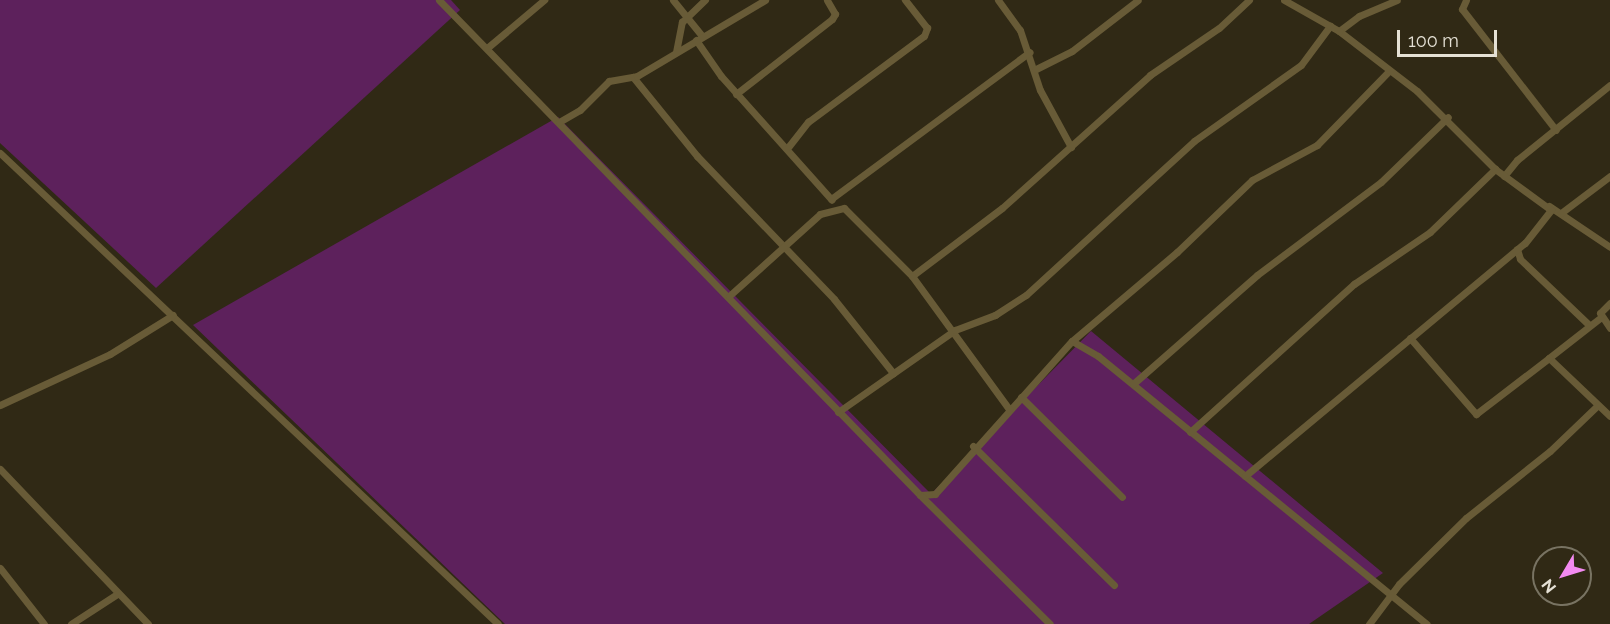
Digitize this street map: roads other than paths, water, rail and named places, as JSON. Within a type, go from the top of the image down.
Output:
[{"type":"street","points":[[439,0],[729,296],[838,412],[1050,624]]},
{"type":"street","points":[[487,48],[544,0]]},
{"type":"street","points":[[673,0],[686,16],[736,94],[789,146],[837,207],[855,213],[912,276],[955,330],[1009,409]]},
{"type":"street","points":[[676,52],[686,16],[705,0]]},
{"type":"street","points":[[559,122],[580,110],[614,79],[633,77],[765,0]]},
{"type":"street","points":[[736,94],[832,20],[835,14],[827,0]]},
{"type":"street","points":[[789,146],[808,122],[924,36],[927,28],[905,0]]},
{"type":"street","points":[[998,0],[1030,52],[1040,90],[1071,147]]},
{"type":"street","points":[[1036,69],[1072,51],[1138,0]]},
{"type":"street","points":[[912,276],[1071,147],[1150,75],[1219,28],[1249,0]]},
{"type":"street","points":[[1284,0],[1340,31],[1448,117],[1495,169],[1610,247]]},
{"type":"street","points":[[1340,31],[1359,16],[1397,0]]},
{"type":"street","points":[[1466,0],[1462,9],[1556,130]]},
{"type":"street","points":[[838,412],[955,330],[995,315],[1026,295],[1194,141],[1301,65],[1330,26]]},
{"type":"street","points":[[831,199],[1030,52]]},
{"type":"street","points":[[922,496],[934,494],[973,446],[1072,341],[1177,252],[1252,180],[1317,145],[1389,71]]},
{"type":"street","points":[[633,77],[697,156],[834,299],[893,373]]},
{"type":"street","points":[[1504,176],[1517,160],[1610,85]]},
{"type":"street","points":[[1133,384],[1274,261],[1381,182],[1448,117]]},
{"type":"street","points":[[0,153],[498,624]]},
{"type":"street","points":[[1190,432],[1354,284],[1430,232],[1495,169]]},
{"type":"street","points":[[1561,213],[1610,176]]},
{"type":"street","points":[[1245,476],[1517,249],[1544,222],[1549,206]]},
{"type":"street","points":[[729,296],[820,214],[837,207]]},
{"type":"street","points":[[1517,249],[1520,260],[1589,325]]},
{"type":"street","points":[[1410,338],[1476,414],[1600,318],[1610,303]]},
{"type":"street","points":[[0,405],[110,354],[173,315]]},
{"type":"street","points":[[1600,318],[1610,328]]},
{"type":"street","points":[[1072,341],[1133,384],[1427,624]]},
{"type":"street","points":[[1549,358],[1610,416]]},
{"type":"street","points":[[1021,397],[1122,497]]},
{"type":"street","points":[[1369,624],[1393,595],[1466,518],[1550,451],[1597,406]]},
{"type":"street","points":[[973,446],[1114,585]]},
{"type":"street","points":[[0,469],[148,624]]},
{"type":"street","points":[[0,568],[44,624]]},
{"type":"street","points":[[71,624],[117,594]]}]
